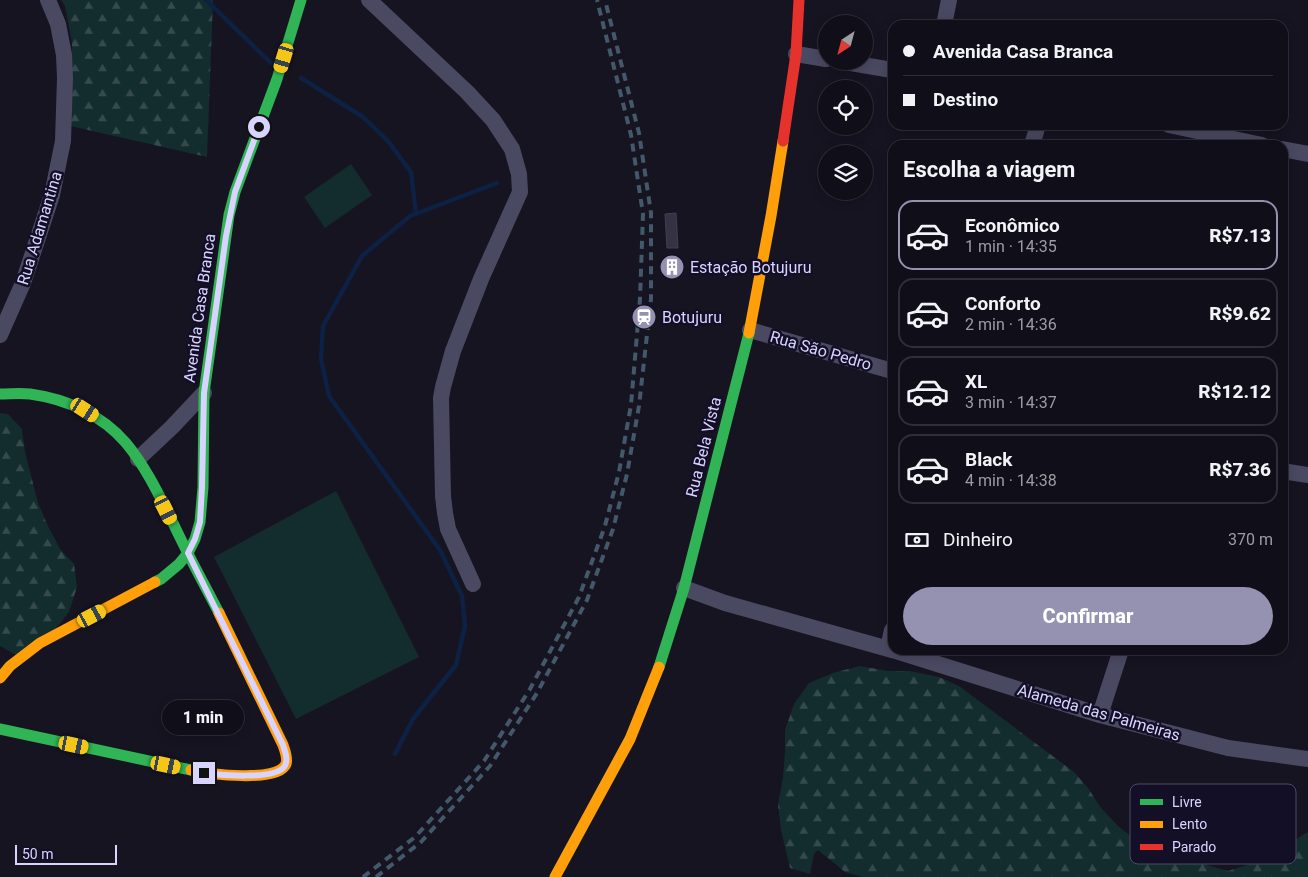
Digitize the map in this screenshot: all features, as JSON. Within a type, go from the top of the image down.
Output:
[{"type":"street","name":"Rua Adamantina","points":[[0,335],[23,283],[52,195],[63,141],[64,55],[58,24],[48,0]]},
{"type":"street","name":"Avenida Casa Branca","points":[[0,678],[10,666],[40,643],[161,579],[179,564],[188,553],[195,539],[200,522],[204,393],[231,208],[235,192],[277,78],[301,0]]},
{"type":"street","points":[[369,0],[467,92],[493,120],[512,149],[519,174],[520,192],[481,279],[453,351],[441,398],[445,513],[448,529],[473,584]]},
{"type":"street","name":"Rua Bela Vista","points":[[555,877],[630,739],[662,661],[684,588],[750,330],[771,216],[796,54],[799,0]]},
{"type":"street","points":[[945,20],[949,0]]},
{"type":"street","points":[[796,54],[818,58]]},
{"type":"street","points":[[873,67],[888,69]]},
{"type":"street","points":[[1192,130],[1239,140]]},
{"type":"street","points":[[1288,150],[1308,154]]},
{"type":"street","name":"Rua São Pedro","points":[[750,330],[888,369]]},
{"type":"street","points":[[138,459],[204,393]]},
{"type":"street","points":[[0,394],[33,395],[85,410],[105,423],[121,437],[138,459],[188,553],[283,745],[287,758],[284,767],[278,772],[263,775],[204,773],[0,729]]},
{"type":"street","points":[[1288,472],[1308,475]]},
{"type":"street","name":"Alameda das Palmeiras","points":[[684,588],[725,603],[888,648]]},
{"type":"street","name":"Alameda das Palmeiras","points":[[910,655],[1100,715],[1228,748],[1308,759]]},
{"type":"street","points":[[1100,715],[1119,655]]},
{"type":"green space","points":[[61,0],[213,0],[207,157],[66,125],[72,42],[65,6]]},
{"type":"green space","points":[[351,164],[372,195],[325,228],[304,197]]},
{"type":"green space","points":[[0,413],[8,414],[22,429],[25,452],[38,503],[60,549],[74,564],[77,587],[69,612],[54,631],[23,659],[0,646]]},
{"type":"green space","points":[[336,491],[419,657],[296,719],[214,557]]},
{"type":"green space","points":[[860,666],[888,671],[910,671],[939,677],[959,686],[1074,772],[1088,788],[1101,808],[1130,835],[1130,864],[1206,864],[1228,871],[1250,864],[1296,864],[1296,839],[1308,832],[1308,877],[862,877],[845,872],[818,850],[814,854],[810,874],[790,868],[781,830],[778,805],[783,777],[785,730],[794,704],[809,683],[833,673]]},
{"type":"building","points":[[676,213],[678,248],[667,248],[665,214]]},
{"type":"waterway","points":[[206,0],[271,63]]},
{"type":"waterway","points":[[301,78],[363,117],[388,141],[411,172],[416,214]]},
{"type":"waterway","points":[[395,754],[413,719],[456,665],[465,626],[462,596],[440,550],[329,396],[321,359],[323,326],[362,256],[410,216],[497,183]]},
{"type":"railway","points":[[363,877],[415,837],[484,761],[530,689],[579,597],[605,526],[619,472],[631,405],[640,299],[643,214],[631,135],[597,0]]},
{"type":"railway","points":[[376,877],[421,842],[490,766],[537,693],[587,600],[613,529],[627,474],[639,406],[651,299],[651,213],[639,133],[605,0]]},
{"type":"traffic: fast","points":[[155,582],[179,564],[188,553],[200,522],[203,487],[204,393],[229,215],[235,192],[277,79],[301,0]]},
{"type":"traffic: fast","points":[[659,667],[684,588],[749,333]]},
{"type":"traffic: fast","points":[[0,394],[30,394],[70,404],[95,417],[117,433],[133,452],[152,483],[219,613]]},
{"type":"traffic: fast","points":[[0,729],[191,770]]},
{"type":"traffic: slow","points":[[749,333],[783,141]]},
{"type":"traffic: slow","points":[[0,678],[10,666],[40,643],[155,582]]},
{"type":"traffic: slow","points":[[191,770],[242,776],[270,774],[280,770],[287,762],[283,745],[219,613]]},
{"type":"traffic: slow","points":[[555,877],[630,739],[659,667]]},
{"type":"traffic: jam","points":[[783,141],[796,54],[799,0]]},
{"type":"place","name":"Estação Botujuru","points":[[672,267]]},
{"type":"place","name":"Botujuru","points":[[644,317]]},
{"type":"route","points":[[204,773],[263,775],[278,772],[284,767],[287,758],[283,745],[188,553],[200,522],[204,393],[226,236],[235,192],[259,127]]}]
